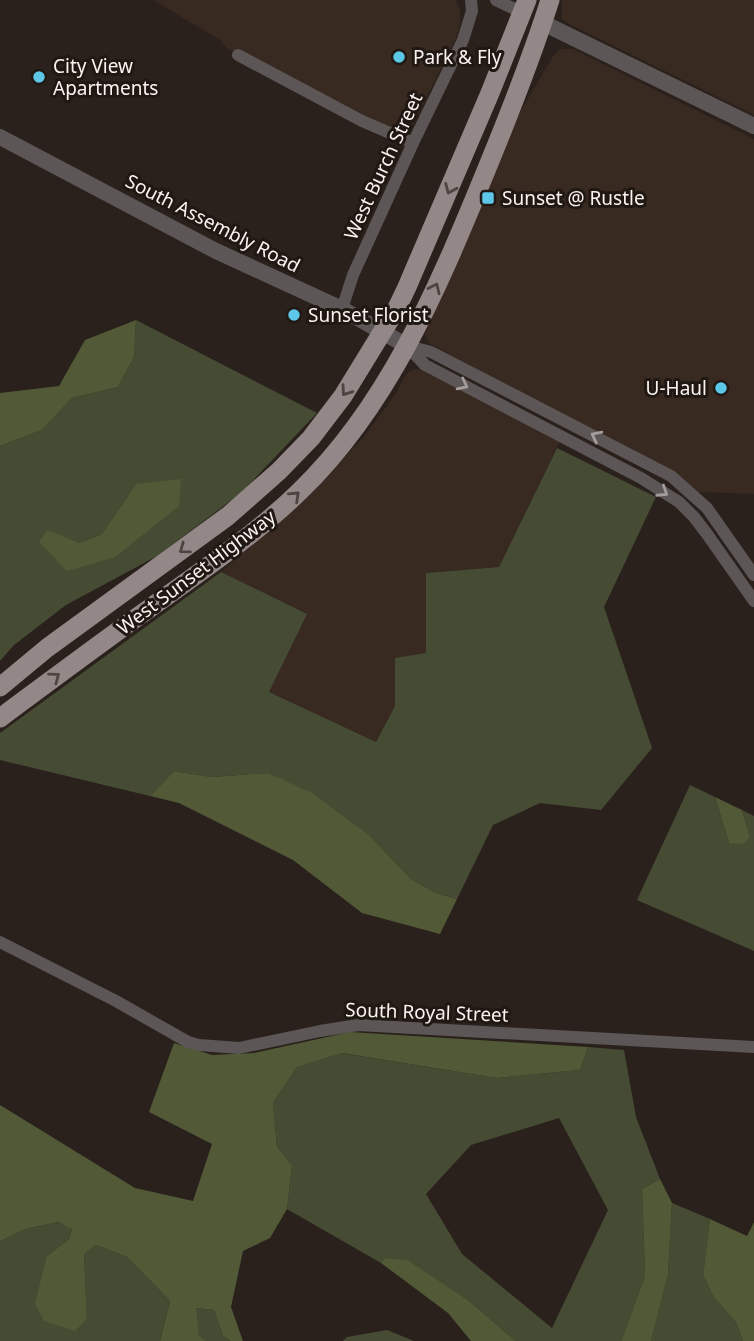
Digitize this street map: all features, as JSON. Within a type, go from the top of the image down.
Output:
[{"type":"main road","points":[[543,0],[539,14],[543,23]]},
{"type":"main road","points":[[464,155],[477,150],[483,143],[529,41],[543,23],[550,0]]},
{"type":"main road","name":"West Sunset Highway","points":[[0,687],[47,648],[211,530],[265,484],[325,420],[352,382],[397,308],[525,6]]},
{"type":"main road","name":"West Sunset Highway","points":[[0,718],[230,552],[301,491],[329,460],[386,383],[407,346],[465,221],[543,23]]},
{"type":"street","name":"West Burch Street","points":[[342,309],[353,275],[463,40],[472,11],[471,0]]},
{"type":"street","points":[[496,0],[525,6]]},
{"type":"street","points":[[543,23],[754,126]]},
{"type":"street","points":[[238,55],[350,115],[414,143]]},
{"type":"street","name":"South Assembly Road","points":[[0,137],[216,251],[342,309],[407,346],[431,352],[671,476],[707,508],[754,575]]},
{"type":"street","name":"South Assembly Road","points":[[407,346],[425,365],[641,478],[679,502],[694,517],[754,601]]},
{"type":"street","name":"South Royal Street","points":[[0,942],[106,995],[188,1042],[210,1047],[239,1048],[358,1025],[754,1047]]},
{"type":"shaded area","points":[[153,0],[456,0],[460,9],[460,24],[457,36],[412,127],[408,132],[402,133],[365,119],[274,69],[227,48],[220,40]]},
{"type":"shaded area","points":[[562,0],[754,0],[754,115],[569,24],[562,19]]},
{"type":"shaded area","points":[[573,49],[754,139],[754,494],[697,492],[429,343],[425,335],[519,114],[553,56],[559,50]]},
{"type":"shaded area","points":[[414,369],[422,370],[560,441],[499,567],[426,573],[426,654],[395,658],[395,706],[376,742],[268,692],[221,572],[305,498],[363,438],[396,393],[406,374]]},
{"type":"green space","points":[[136,320],[317,413],[241,493],[157,556],[66,605],[14,645],[0,661],[0,446],[42,430],[72,398],[118,387],[134,357]],"holes":[[[136,484],[115,557],[48,531],[79,543],[102,534]]]},
{"type":"green space","points":[[136,320],[134,357],[118,387],[72,398],[42,430],[0,446],[0,393],[59,386],[85,340]]},
{"type":"green space","points":[[557,448],[656,497],[604,607],[652,748],[601,810],[540,803],[493,825],[457,899],[436,893],[411,879],[370,836],[268,773],[211,777],[174,771],[150,796],[0,760],[0,733],[221,572],[307,614],[269,692],[376,742],[395,706],[395,658],[426,653],[426,573],[499,567]]},
{"type":"green space","points":[[181,479],[179,506],[115,557],[67,571],[39,542],[48,530],[79,543],[102,534],[136,484]]},
{"type":"green space","points":[[174,771],[211,777],[268,773],[312,793],[370,836],[411,879],[436,893],[457,899],[440,934],[362,913],[293,860],[179,803],[150,796]]},
{"type":"green space","points":[[690,785],[715,797],[729,843],[750,837],[742,810],[754,816],[754,951],[637,900]]},
{"type":"green space","points":[[715,797],[742,810],[750,837],[743,844],[729,843]]},
{"type":"green space","points":[[350,1032],[588,1047],[580,1070],[496,1078],[342,1053],[297,1067],[273,1103],[277,1147],[292,1166],[287,1209],[270,1238],[243,1251],[231,1307],[243,1341],[231,1341],[223,1336],[214,1310],[196,1308],[199,1335],[206,1341],[160,1341],[170,1301],[127,1257],[96,1245],[84,1254],[87,1319],[75,1331],[44,1321],[35,1303],[47,1256],[69,1239],[72,1229],[59,1222],[26,1229],[0,1241],[0,1105],[135,1188],[193,1201],[212,1144],[149,1112],[174,1043],[212,1055],[254,1053]]},
{"type":"green space","points":[[588,1047],[624,1050],[636,1117],[660,1179],[642,1189],[645,1276],[621,1341],[516,1341],[468,1300],[407,1261],[384,1258],[381,1263],[287,1209],[292,1167],[277,1147],[273,1103],[297,1067],[341,1053],[496,1078],[580,1070]],"holes":[[[559,1118],[608,1210],[552,1328],[462,1254],[426,1194],[471,1145]]]},
{"type":"green space","points":[[660,1179],[672,1203],[668,1275],[651,1341],[621,1341],[645,1276],[642,1189]]},
{"type":"green space","points":[[672,1203],[710,1219],[703,1275],[713,1296],[737,1324],[743,1341],[651,1341],[668,1275]]},
{"type":"green space","points":[[710,1219],[747,1236],[754,1222],[754,1341],[743,1341],[737,1324],[713,1296],[703,1275]]},
{"type":"green space","points":[[60,1222],[72,1228],[69,1239],[47,1256],[87,1319],[84,1254],[96,1245],[127,1257],[170,1301],[160,1341],[0,1341],[0,1241],[26,1229]]},
{"type":"green space","points":[[384,1258],[407,1260],[468,1300],[516,1341],[471,1341],[448,1313],[381,1263]]},
{"type":"green space","points":[[195,1308],[214,1310],[223,1336],[231,1341],[206,1341],[199,1335]]},
{"type":"green space","points":[[387,1330],[414,1341],[343,1341],[347,1337]]},
{"type":"place","name":"Park & Fly","points":[[399,57]]},
{"type":"place","name":"City View Apartments","points":[[39,77]]},
{"type":"place","name":"Sunset @ Rustle","points":[[488,198]]},
{"type":"place","name":"Sunset Florist","points":[[294,315]]},
{"type":"place","name":"U-Haul","points":[[721,388]]}]
